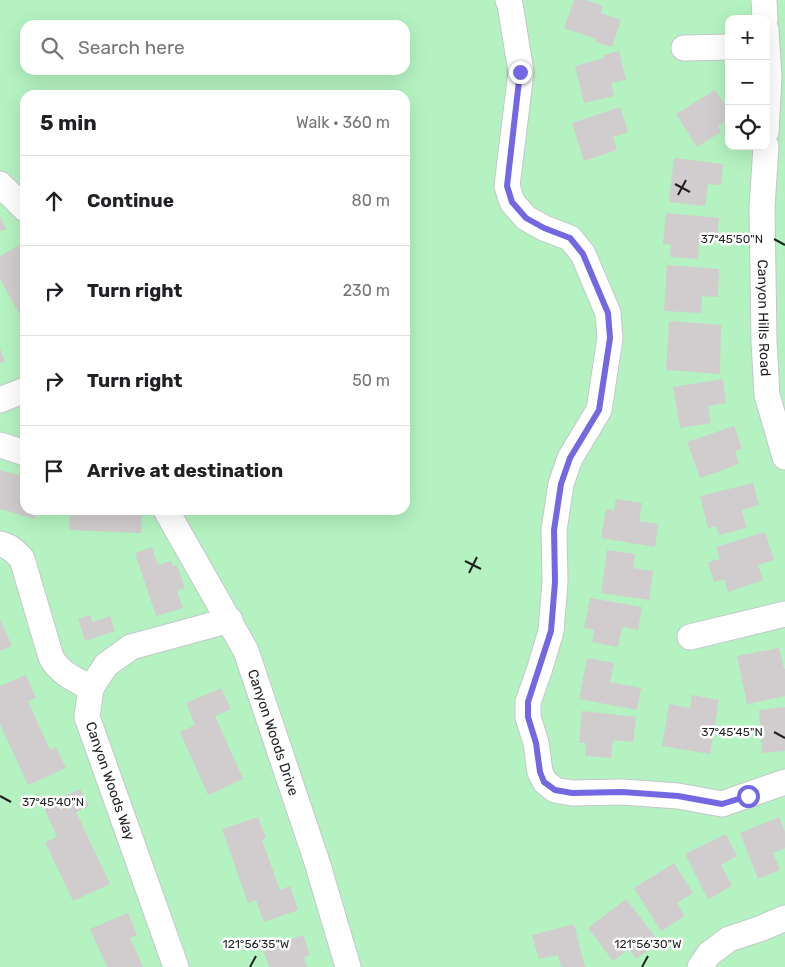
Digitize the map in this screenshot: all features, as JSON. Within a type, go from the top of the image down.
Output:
[{"type":"street","points":[[508,0],[520,72],[507,186],[512,202],[526,218],[544,228],[570,238],[583,254],[608,313],[610,338],[599,410],[570,458],[561,484],[558,502],[554,530],[555,582],[551,631],[528,702],[528,717],[536,743],[540,772],[544,782],[555,790],[572,793],[622,792],[678,796],[722,804],[785,782]]},
{"type":"street","points":[[764,0],[765,15]]},
{"type":"street","points":[[767,105],[771,41]]},
{"type":"street","points":[[684,48],[725,46]]},
{"type":"street","name":"Canyon Hills Road","points":[[766,150],[762,208],[775,339],[767,396],[785,457]]},
{"type":"street","points":[[0,184],[20,204]]},
{"type":"street","points":[[0,400],[20,392]]},
{"type":"street","points":[[0,445],[20,451]]},
{"type":"street","name":"Canyon Woods Drive","points":[[169,515],[230,620],[250,660],[317,862],[348,967]]},
{"type":"street","points":[[0,544],[15,551],[22,560],[55,665],[73,679],[91,688]]},
{"type":"street","points":[[690,636],[785,614]]},
{"type":"street","name":"Canyon Woods Way","points":[[176,967],[88,717],[91,688],[106,665],[131,647],[230,620]]},
{"type":"street","points":[[700,967],[709,954],[729,939],[785,918]]},
{"type":"green space","points":[[0,0],[785,0],[785,967],[0,967]]},
{"type":"building","points":[[574,0],[586,0],[603,6],[601,13],[621,20],[612,47],[595,42],[596,39],[564,28]]},
{"type":"building","points":[[619,51],[626,80],[611,83],[614,96],[584,103],[575,66],[604,58],[604,55]]},
{"type":"building","points":[[715,90],[725,105],[725,122],[718,126],[721,132],[697,147],[676,114]]},
{"type":"building","points":[[620,107],[628,132],[613,137],[617,150],[584,161],[572,123]]},
{"type":"building","points":[[674,158],[723,164],[721,185],[708,184],[705,206],[669,202]]},
{"type":"building","points":[[666,213],[719,218],[717,241],[699,239],[698,259],[670,257],[671,245],[663,244]]},
{"type":"building","points":[[0,216],[6,229],[0,231]]},
{"type":"building","points":[[20,245],[20,315],[0,279],[0,256]]},
{"type":"building","points":[[667,265],[719,269],[718,297],[702,296],[701,313],[664,311]]},
{"type":"building","points":[[669,321],[721,325],[720,374],[666,370]]},
{"type":"building","points":[[0,349],[5,361],[0,363]]},
{"type":"building","points":[[723,379],[726,403],[708,406],[711,423],[680,428],[673,387]]},
{"type":"building","points":[[734,426],[742,449],[735,451],[739,464],[700,478],[687,442]]},
{"type":"building","points":[[0,470],[20,476],[20,515],[0,509]]},
{"type":"building","points":[[753,483],[759,505],[742,510],[746,528],[719,535],[716,526],[708,528],[700,496]]},
{"type":"building","points":[[616,499],[642,503],[639,521],[658,524],[655,547],[601,538],[606,509],[614,510]]},
{"type":"building","points":[[21,515],[36,515],[35,519]]},
{"type":"building","points":[[70,515],[142,515],[141,533],[69,530]]},
{"type":"building","points":[[765,532],[774,560],[758,565],[763,580],[728,592],[724,579],[714,582],[708,562],[720,559],[716,547]]},
{"type":"building","points":[[152,547],[158,565],[171,561],[173,566],[177,565],[185,588],[177,590],[183,608],[156,616],[135,553]]},
{"type":"building","points":[[607,550],[635,554],[633,568],[653,571],[649,600],[601,593]]},
{"type":"building","points":[[590,598],[642,607],[638,630],[622,627],[618,647],[592,642],[594,630],[584,628]]},
{"type":"building","points":[[90,615],[93,622],[110,616],[115,631],[85,641],[78,619]]},
{"type":"building","points":[[0,619],[12,646],[0,651]]},
{"type":"building","points":[[779,648],[785,669],[785,696],[747,704],[737,656]]},
{"type":"building","points":[[587,658],[614,663],[610,682],[641,688],[637,710],[579,699]]},
{"type":"building","points":[[26,675],[36,698],[28,701],[50,750],[56,747],[66,768],[28,785],[0,724],[0,686]]},
{"type":"building","points":[[221,688],[231,709],[215,716],[243,779],[208,795],[180,732],[195,725],[186,703]]},
{"type":"building","points":[[692,695],[719,700],[710,754],[662,746],[669,704],[690,708]]},
{"type":"building","points":[[785,707],[785,751],[762,753],[759,710]]},
{"type":"building","points":[[582,711],[636,717],[633,742],[613,740],[611,758],[585,756],[586,743],[579,743]]},
{"type":"building","points":[[80,789],[89,806],[76,812],[110,884],[73,901],[45,842],[57,837],[43,806]]},
{"type":"building","points":[[258,817],[266,838],[262,840],[280,890],[290,886],[298,910],[264,922],[256,900],[248,903],[222,829]]},
{"type":"building","points":[[779,817],[785,832],[785,848],[773,853],[780,870],[758,879],[740,833]]},
{"type":"building","points":[[726,834],[737,856],[721,865],[732,886],[708,899],[685,854]]},
{"type":"building","points":[[674,863],[693,893],[677,903],[685,916],[661,931],[634,888]]},
{"type":"building","points":[[626,899],[659,942],[636,959],[629,949],[613,961],[588,928]]},
{"type":"building","points":[[128,913],[137,935],[130,938],[143,967],[107,967],[90,929]]},
{"type":"building","points":[[574,924],[585,967],[561,967],[558,955],[539,959],[532,935]]},
{"type":"building","points":[[303,935],[310,955],[304,957],[307,967],[269,967],[263,949]]},
{"type":"route","points":[[520,72],[507,186],[512,202],[526,218],[544,228],[570,238],[583,254],[595,278],[608,313],[610,338],[599,410],[570,458],[561,484],[554,530],[555,582],[551,631],[528,702],[528,717],[536,743],[540,772],[544,782],[555,790],[572,793],[622,792],[678,796],[722,804],[748,796]]}]
